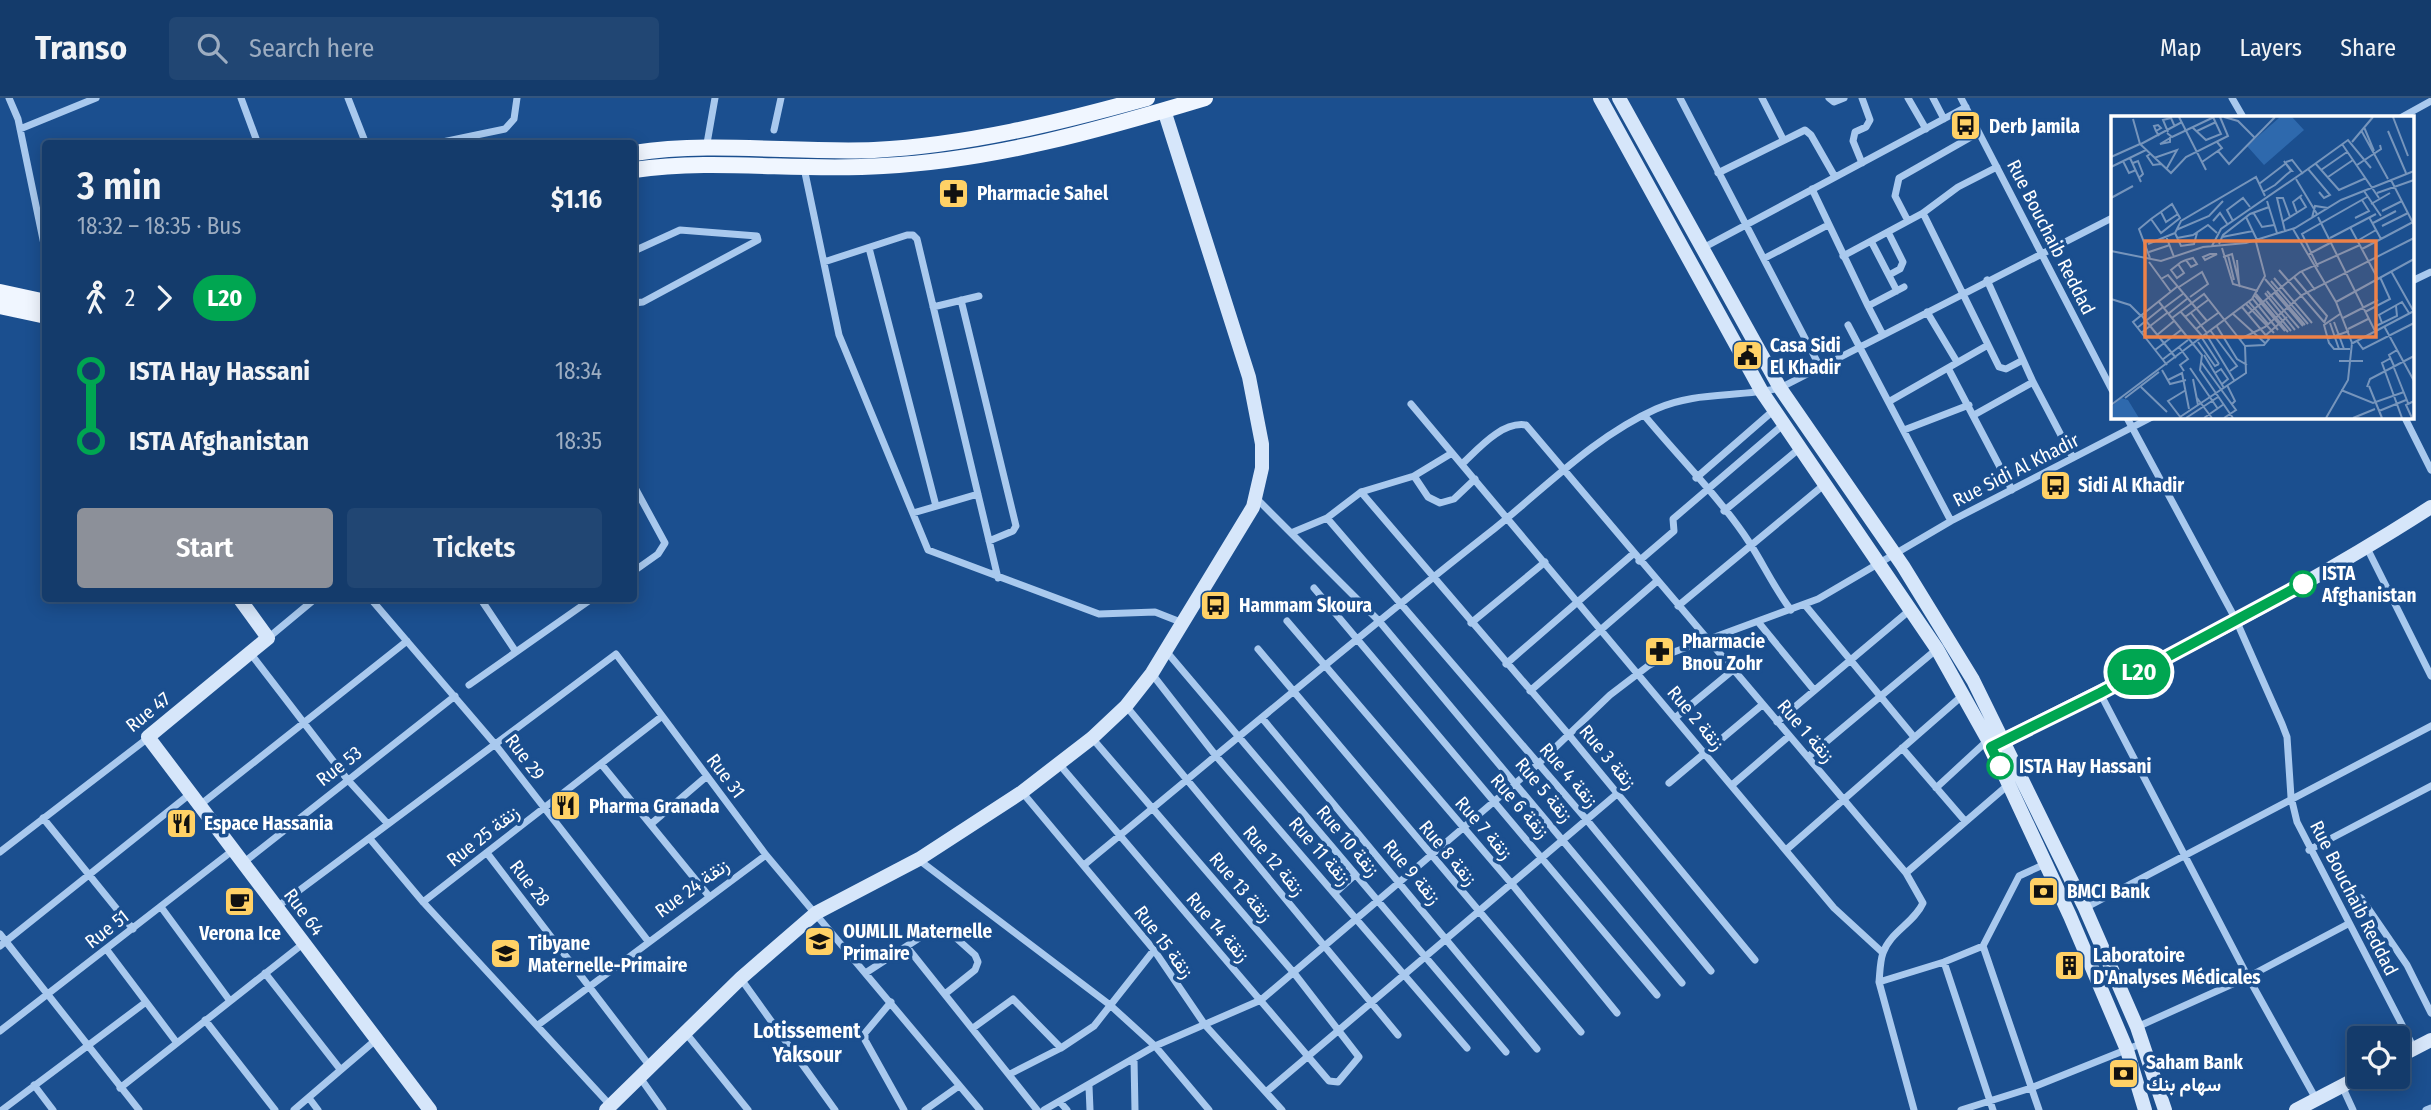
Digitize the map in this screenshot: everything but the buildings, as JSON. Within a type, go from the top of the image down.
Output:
[{"type":"main road","points":[[637,153],[706,149],[843,151],[926,146],[1038,127],[1147,98]]},
{"type":"main road","points":[[637,170],[687,165],[882,167],[986,155],[1047,143],[1205,98]]},
{"type":"main road","points":[[0,292],[42,314]]},
{"type":"main road","points":[[0,306],[42,315]]},
{"type":"street","points":[[9,98],[20,129],[41,216]]},
{"type":"street","points":[[20,129],[96,98]]},
{"type":"street","points":[[241,98],[256,140]]},
{"type":"street","points":[[348,98],[364,140]]},
{"type":"street","points":[[452,140],[505,129],[514,119],[517,98]]},
{"type":"street","points":[[706,149],[715,98]]},
{"type":"street","points":[[774,130],[781,98]]},
{"type":"street","points":[[1600,98],[1762,392],[1937,649],[1989,743],[2046,864],[2127,1050],[2145,1110]]},
{"type":"street","points":[[1619,98],[1780,388],[1894,554],[1973,680],[2005,740],[2085,908],[2137,1027],[2165,1110]]},
{"type":"street","points":[[1680,98],[1821,369]]},
{"type":"street","points":[[1762,98],[1783,139]]},
{"type":"street","points":[[1829,98],[1833,102],[1844,98]]},
{"type":"street","points":[[1862,98],[1870,120],[1866,127],[1855,132],[1853,141],[1862,163]]},
{"type":"street","points":[[1908,98],[1926,129]]},
{"type":"street","points":[[1933,98],[1944,119]]},
{"type":"street","name":"Rue Bouchaib Reddad","points":[[1961,98],[2111,388]]},
{"type":"street","points":[[2232,98],[2242,116]]},
{"type":"street","points":[[2404,116],[2431,101]]},
{"type":"street","points":[[1701,249],[1966,107]]},
{"type":"street","points":[[370,839],[423,902],[538,1025],[608,1108],[684,1031],[816,914],[919,859],[1022,792],[1093,738],[1126,706],[1166,651],[1257,499],[1262,468],[1262,444],[1249,377],[1164,110]]},
{"type":"street","points":[[1718,173],[1801,130],[1808,131],[1835,177]]},
{"type":"street","points":[[1909,221],[1895,196],[1899,178],[1978,133]]},
{"type":"street","points":[[804,167],[841,341],[928,550],[933,555],[1099,614],[1155,612],[1183,623]]},
{"type":"street","points":[[1843,256],[1923,213],[1949,194],[1997,167]]},
{"type":"street","points":[[1812,189],[1883,335]]},
{"type":"street","points":[[1923,213],[2000,368],[2006,369],[2023,360]]},
{"type":"street","points":[[1084,865],[1400,603],[1612,434],[1644,415],[1688,398],[1780,388],[2111,219]]},
{"type":"street","points":[[1765,258],[1828,225]]},
{"type":"street","points":[[637,250],[680,230],[757,236],[758,240],[643,302],[637,303]]},
{"type":"street","points":[[1888,232],[1903,262],[1900,269],[1889,275]]},
{"type":"street","points":[[824,262],[913,235],[916,239],[998,578]]},
{"type":"street","points":[[1868,306],[1901,289],[1889,275],[1871,241]]},
{"type":"street","points":[[869,248],[936,506]]},
{"type":"street","points":[[2414,280],[2431,272]]},
{"type":"street","points":[[1987,280],[2033,382],[2073,458]]},
{"type":"street","points":[[933,307],[979,296]]},
{"type":"street","points":[[961,300],[1016,526],[1013,531],[989,541]]},
{"type":"street","points":[[1927,312],[1957,362]]},
{"type":"street","points":[[1849,325],[1951,521]]},
{"type":"street","points":[[1890,401],[1988,345]]},
{"type":"street","points":[[1948,368],[2012,490]]},
{"type":"street","points":[[1974,415],[2033,382]]},
{"type":"street","name":"Rue 2 زنقة","points":[[1411,404],[1834,908],[1883,953]]},
{"type":"street","points":[[1905,430],[1969,405]]},
{"type":"street","points":[[1696,478],[1774,410]]},
{"type":"street","points":[[1644,415],[1751,545],[1764,564],[1767,577],[1791,610]]},
{"type":"street","name":"Rue Bouchaib Reddad","points":[[2127,418],[2236,620],[2287,737],[2291,797],[2297,822],[2309,850],[2414,1048]]},
{"type":"street","name":"Rue Sidi Al Khadir","points":[[1044,1110],[1155,1046],[1261,1000],[1538,764],[1637,673],[1660,659],[1805,605],[1951,521],[2151,418]]},
{"type":"street","points":[[2405,418],[2431,470]]},
{"type":"street","name":"Rue 1 زنقة","points":[[1462,464],[1486,442],[1519,424],[1526,425],[1656,582],[1906,873],[1923,903],[1919,912],[1890,939],[1883,953]]},
{"type":"street","points":[[1639,561],[1674,531],[1673,519],[1784,424]]},
{"type":"street","points":[[1724,511],[1800,447]]},
{"type":"street","points":[[1291,533],[1327,518],[1361,492],[1413,475],[1452,453]]},
{"type":"street","points":[[1413,475],[1428,497],[1440,503],[1454,499],[1475,479]]},
{"type":"street","points":[[1678,606],[1826,484]]},
{"type":"street","points":[[637,491],[663,536],[663,549],[637,568]]},
{"type":"street","name":"Rue 3 زنقة","points":[[1361,492],[1618,793],[1755,960]]},
{"type":"street","points":[[912,513],[978,494]]},
{"type":"street","name":"Rue 5 زنقة","points":[[1257,499],[1379,621],[1564,838],[1682,983]]},
{"type":"street","points":[[1936,788],[1989,743],[2005,740],[2100,693],[2367,548],[2431,507]]},
{"type":"street","name":"Rue 4 زنقة","points":[[1327,518],[1586,819],[1711,971]]},
{"type":"street","points":[[2367,548],[2431,676]]},
{"type":"street","points":[[1506,664],[1633,554]]},
{"type":"street","points":[[1471,623],[1545,562]]},
{"type":"street","points":[[1530,691],[1656,582]]},
{"type":"street","name":"Rue 6 زنقة","points":[[1314,588],[1657,995]]},
{"type":"street","points":[[242,602],[268,638]]},
{"type":"street","name":"Rue 47","points":[[0,852],[148,737],[311,602]]},
{"type":"street","name":"Rue 29","points":[[374,602],[494,743],[648,941]]},
{"type":"street","points":[[483,602],[516,652]]},
{"type":"street","points":[[469,685],[587,602]]},
{"type":"street","points":[[1805,605],[1914,737]]},
{"type":"street","points":[[1777,722],[1911,609]]},
{"type":"street","name":"Rue 7 زنقة","points":[[1286,621],[1511,883],[1617,1013]]},
{"type":"street","points":[[1759,623],[1814,690]]},
{"type":"street","points":[[3,944],[92,874],[304,723],[407,640]]},
{"type":"street","name":"Rue 8 زنقة","points":[[1258,649],[1476,911],[1581,1032]]},
{"type":"street","points":[[1808,757],[1937,649]]},
{"type":"street","name":"Rue 10 زنقة","points":[[1166,651],[1506,1052]]},
{"type":"street","points":[[251,654],[347,779],[387,823]]},
{"type":"street","name":"Rue 31","points":[[494,743],[616,654],[766,855],[816,914]]},
{"type":"street","points":[[1675,718],[1733,670]]},
{"type":"street","name":"Rue 11 زنقة","points":[[1152,673],[1216,755],[1467,1048]]},
{"type":"street","points":[[2100,693],[2316,1100]]},
{"type":"street","points":[[1786,850],[1963,695]]},
{"type":"street","name":"Rue 53","points":[[243,863],[455,696]]},
{"type":"street","points":[[1669,783],[1762,705]]},
{"type":"street","name":"Rue 12 زنقة","points":[[1126,706],[1398,1035]]},
{"type":"street","name":"Rue 25 زنقة","points":[[423,902],[661,717]]},
{"type":"street","name":"Rue 9 زنقة","points":[[1262,718],[1447,937],[1537,1049]]},
{"type":"street","points":[[2085,908],[2291,797],[2431,726]]},
{"type":"street","points":[[1732,785],[1789,736]]},
{"type":"street","name":"Rue 64","points":[[148,737],[430,1110]]},
{"type":"street","name":"Rue 13 زنقة","points":[[1093,738],[1294,973],[1359,1057],[1358,1062]]},
{"type":"street","points":[[277,908],[494,743]]},
{"type":"street","points":[[1902,748],[1965,821]]},
{"type":"street","name":"Rue 14 زنقة","points":[[1059,764],[1333,1083],[1338,1082],[1358,1062]]},
{"type":"street","points":[[601,765],[708,895]]},
{"type":"street","points":[[651,824],[707,776]]},
{"type":"street","points":[[1906,873],[2009,785]]},
{"type":"street","points":[[2309,850],[2431,786]]},
{"type":"street","name":"Rue 15 زنقة","points":[[1022,792],[1154,950],[1205,1025],[1282,1110]]},
{"type":"street","points":[[1266,1092],[1370,1000],[1618,793]]},
{"type":"street","points":[[43,818],[92,874],[133,929]]},
{"type":"street","name":"Rue 51","points":[[0,1031],[232,851]]},
{"type":"street","name":"Rue 28","points":[[487,853],[589,986],[644,1070],[663,1110]]},
{"type":"street","name":"Rue 24 زنقة","points":[[538,1025],[708,895],[766,855]]},
{"type":"street","points":[[919,859],[1110,1005],[1155,1046],[1209,1110]]},
{"type":"street","points":[[1879,982],[1944,962],[1983,946],[2019,876],[2046,864]]},
{"type":"street","points":[[1335,893],[1355,875]]},
{"type":"street","points":[[2361,898],[2428,996],[2431,1013]]},
{"type":"street","points":[[161,907],[230,1001]]},
{"type":"street","points":[[816,914],[980,1110]]},
{"type":"street","points":[[2137,1027],[2248,976],[2348,924]]},
{"type":"street","points":[[867,972],[942,927],[975,955],[978,962],[975,970],[945,994]]},
{"type":"street","points":[[0,934],[3,944],[139,1110]]},
{"type":"street","points":[[120,1088],[304,943]]},
{"type":"street","points":[[1983,946],[2039,1110]]},
{"type":"street","points":[[907,947],[1037,1110]]},
{"type":"street","points":[[107,950],[177,1043]]},
{"type":"street","points":[[1010,1074],[1061,1048],[1094,1027],[1154,950]]},
{"type":"street","points":[[1883,953],[1879,982],[1914,1110]]},
{"type":"street","points":[[1944,962],[1993,1110]]},
{"type":"street","points":[[265,973],[340,1069]]},
{"type":"street","points":[[741,978],[832,1109]]},
{"type":"street","points":[[972,1028],[1013,999],[1061,1048]]},
{"type":"street","points":[[2,1110],[146,1002]]},
{"type":"street","points":[[891,1002],[866,1033],[865,1040],[904,1110]]},
{"type":"street","points":[[205,1020],[275,1110]]},
{"type":"street","points":[[684,1031],[748,1110]]},
{"type":"street","points":[[294,1110],[378,1038]]},
{"type":"street","points":[[2410,1050],[2431,1040]]},
{"type":"street","points":[[1961,1110],[2031,1088],[2143,1043]]},
{"type":"street","points":[[1135,1059],[1135,1110]]},
{"type":"street","points":[[2296,1110],[2347,1083]]},
{"type":"street","points":[[34,1085],[54,1110]]},
{"type":"street","points":[[925,1110],[959,1086]]},
{"type":"street","points":[[1089,1086],[1090,1110]]},
{"type":"street","points":[[2342,1086],[2353,1110]]},
{"type":"street","points":[[309,1098],[318,1110]]},
{"type":"street","points":[[1060,1102],[1067,1110]]},
{"type":"bus line","name":"L20","points":[[2000,766],[1991,747],[2100,693],[2303,584]]},
{"type":"place","name":"Derb Jamila","points":[[1966,126]]},
{"type":"place","name":"Pharmacie Sahel","points":[[954,193]]},
{"type":"place","name":"Casa Sidi El Khadir","points":[[1747,356]]},
{"type":"place","name":"Sidi Al Khadir","points":[[2055,485]]},
{"type":"place","name":"ISTA Afghanistan","points":[[2303,584]]},
{"type":"place","name":"Hammam Skoura","points":[[1216,605]]},
{"type":"place","name":"Pharmacie Bnou Zohr","points":[[1659,652]]},
{"type":"place","name":"ISTA Hay Hassani","points":[[2000,766]]},
{"type":"place","name":"Pharma Granada","points":[[566,806]]},
{"type":"place","name":"Espace Hassania","points":[[181,823]]},
{"type":"place","name":"BMCI Bank","points":[[2044,891]]},
{"type":"place","name":"Verona Ice","points":[[240,902]]},
{"type":"place","name":"OUMLIL Maternelle Primaire","points":[[820,942]]},
{"type":"place","name":"Tibyane Maternelle-Primaire","points":[[505,954]]},
{"type":"place","name":"Laboratoire D'Analyses Médicales","points":[[2070,966]]},
{"type":"place","name":"Saham Bank سهام بنك","points":[[2123,1073]]},
{"type":"district","name":"Lotissement Yaksour","points":[[807,1043]]}]
